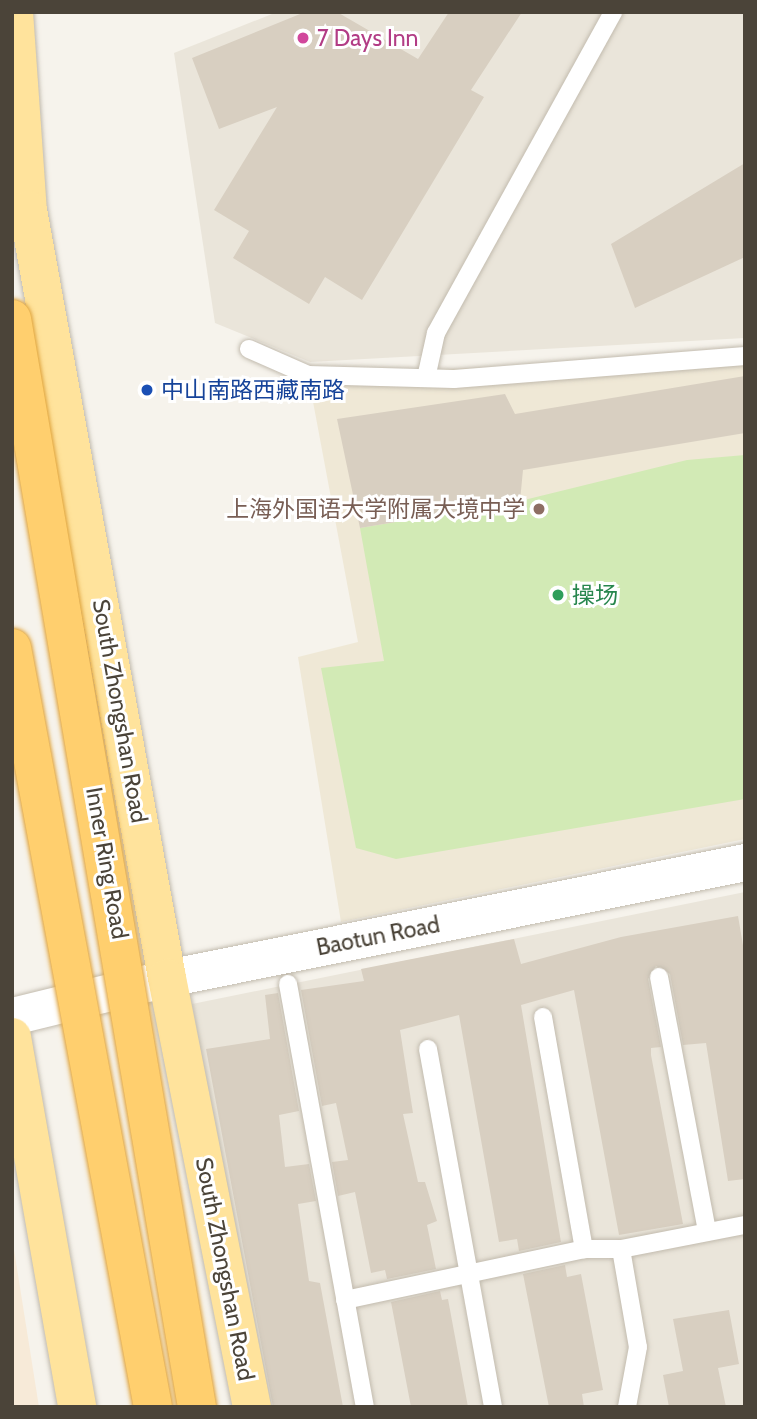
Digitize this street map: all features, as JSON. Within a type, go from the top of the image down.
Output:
[{"type":"highway","name":"Inner Ring Road","points":[[12,319],[197,1407]]},
{"type":"highway","points":[[12,649],[153,1407]]},
{"type":"main road","name":"South Zhongshan Road","points":[[15,12],[28,210],[167,978],[252,1407]]},
{"type":"main road","points":[[12,1037],[77,1407]]},
{"type":"street","name":"Baotun Road","points":[[12,1016],[167,978],[745,862]]},
{"type":"lane","points":[[426,378],[436,332],[613,12]]},
{"type":"lane","points":[[249,349],[308,375],[426,378],[742,355]]},
{"type":"lane","points":[[659,977],[707,1232]]},
{"type":"lane","points":[[288,984],[365,1407]]},
{"type":"lane","points":[[543,1017],[584,1249]]},
{"type":"lane","points":[[428,1049],[493,1407]]},
{"type":"lane","points":[[345,1300],[584,1249],[621,1249],[745,1225]]},
{"type":"lane","points":[[621,1249],[638,1347],[627,1407]]},
{"type":"shaded area","points":[[277,12],[745,12],[745,338],[310,362],[215,323],[174,53]]},
{"type":"shaded area","name":"操场","points":[[745,356],[745,839],[341,922],[298,657],[358,642],[308,375]]},
{"type":"shaded area","points":[[745,892],[745,1407],[266,1407],[192,1004]]},
{"type":"shaded area","points":[[12,1237],[39,1407],[12,1407]]},
{"type":"green space","name":"操场","points":[[745,455],[745,799],[396,859],[356,848],[321,668],[384,661],[360,528],[520,501],[687,460]]},
{"type":"building","points":[[305,12],[337,12],[418,59],[449,12],[522,12],[471,90],[484,97],[362,300],[325,277],[309,304],[233,258],[249,231],[214,210],[277,107],[219,129],[192,58]]},
{"type":"building","points":[[745,163],[745,257],[635,308],[611,244]]},
{"type":"building","points":[[745,376],[745,433],[523,470],[520,501],[360,528],[337,419],[505,394],[515,414]]},
{"type":"building","points":[[738,916],[745,957],[745,1179],[728,1181],[706,1043],[683,1045],[670,974],[656,966],[648,979],[661,1047],[651,1048],[651,1055],[683,1224],[619,1235],[574,990],[521,1005],[561,1242],[519,1251],[517,1239],[499,1242],[459,1015],[400,1030],[413,1113],[403,1114],[418,1182],[425,1182],[437,1221],[427,1225],[436,1269],[387,1279],[385,1270],[371,1273],[355,1192],[338,1196],[332,1162],[348,1160],[336,1103],[322,1106],[301,990],[364,981],[361,969],[514,939],[521,964],[621,937]]},
{"type":"building","points":[[278,993],[299,1111],[279,1115],[285,1167],[309,1164],[316,1201],[298,1204],[309,1281],[320,1283],[343,1407],[273,1407],[206,1049],[270,1039],[265,995]]},
{"type":"building","points":[[565,1265],[567,1277],[581,1274],[603,1390],[582,1394],[584,1407],[549,1407],[523,1274]]},
{"type":"building","points":[[440,1291],[442,1300],[448,1299],[468,1407],[411,1407],[391,1302]]},
{"type":"building","points":[[729,1310],[739,1364],[718,1368],[726,1407],[669,1407],[663,1375],[683,1371],[673,1319]]},
{"type":"place","name":"7 Days Inn","points":[[303,38]]},
{"type":"place","name":"中山南路西藏南路","points":[[147,390]]},
{"type":"place","name":"上海外国语大学附属大境中学","points":[[539,509]]},
{"type":"place","name":"操场","points":[[558,595]]}]
